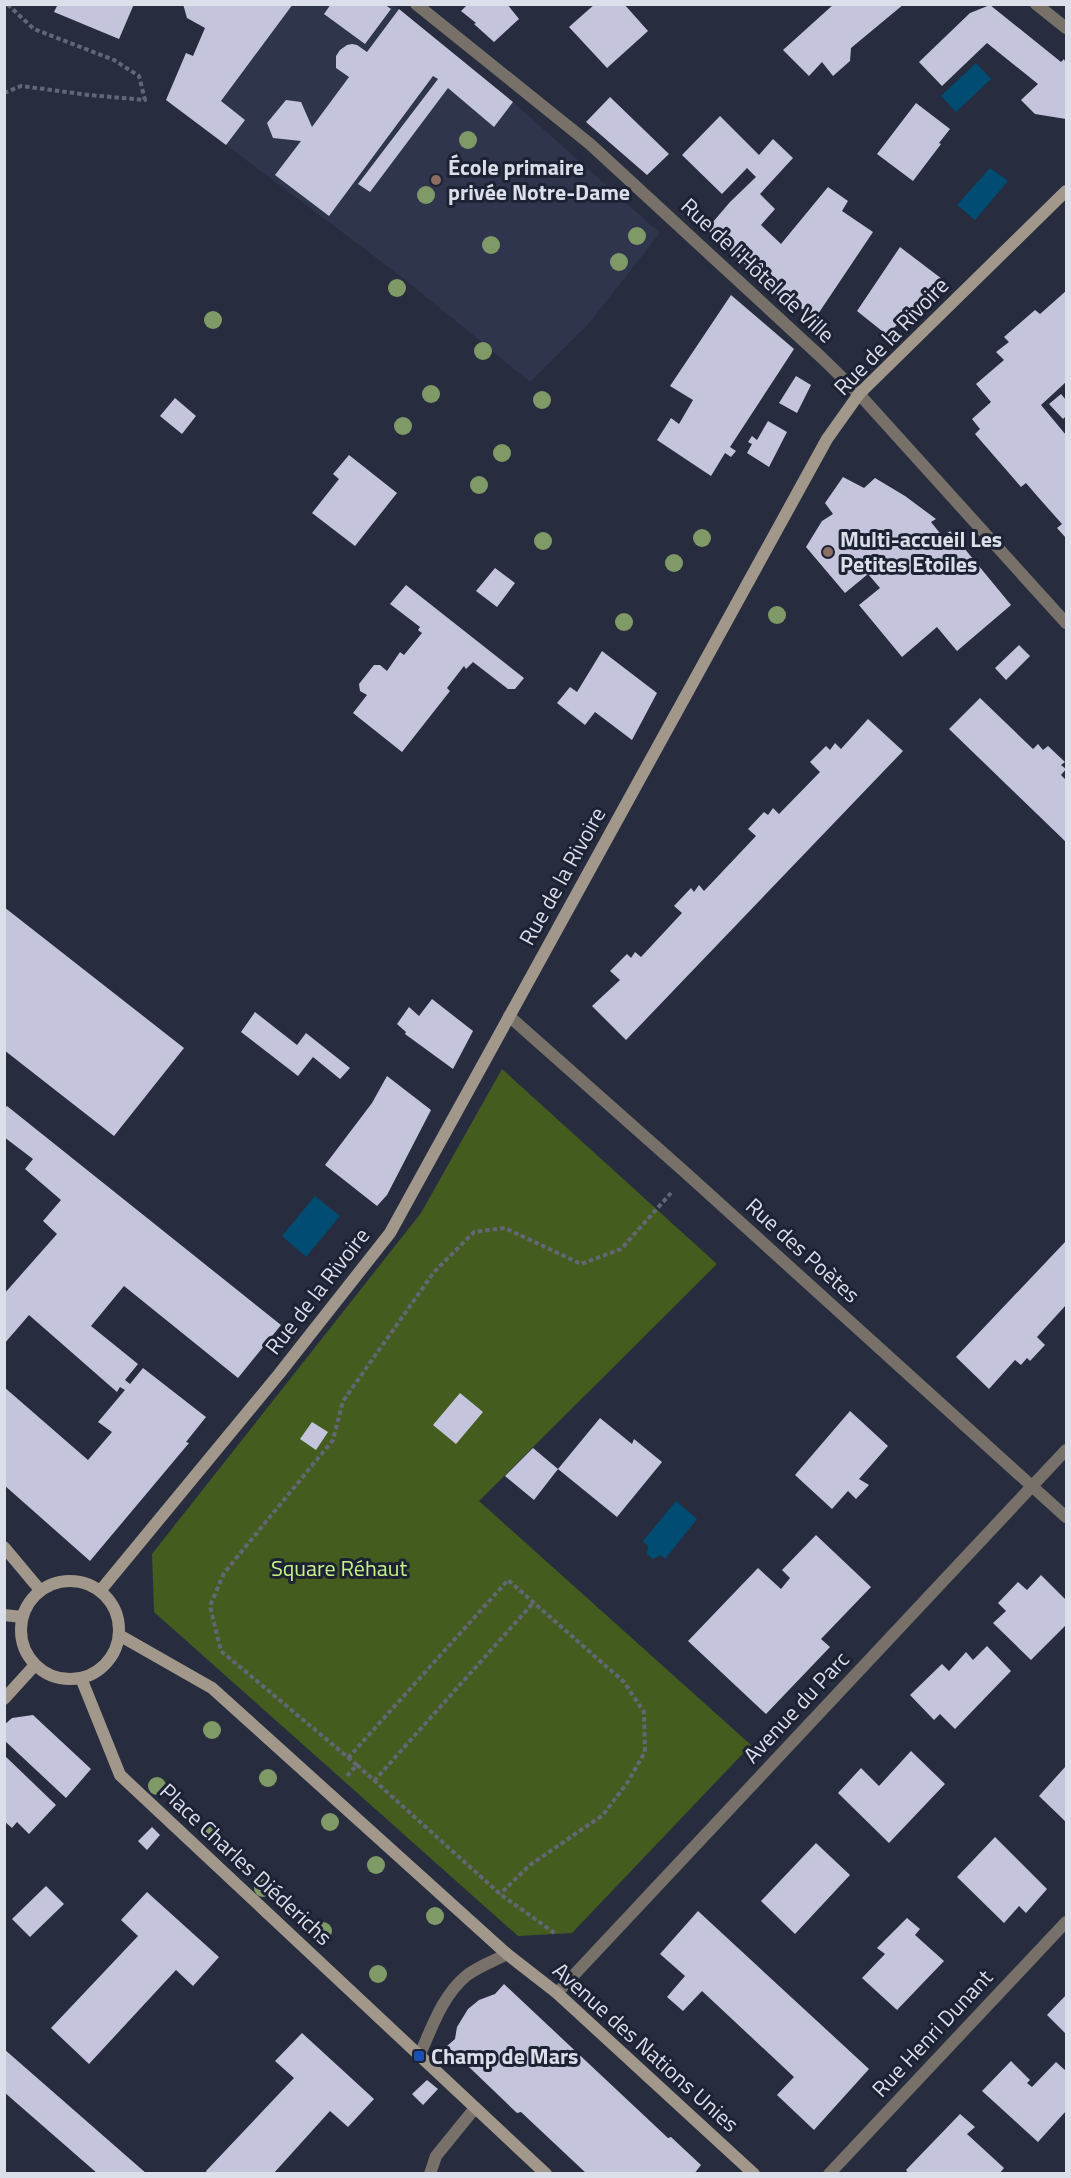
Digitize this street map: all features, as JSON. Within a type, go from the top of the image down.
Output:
[{"type":"street","name":"Rue de l'Hôtel de Ville","points":[[416,4],[590,144],[859,394],[1066,623]]},
{"type":"street","points":[[1036,4],[1066,28]]},
{"type":"street","name":"Rue de la Rivoire","points":[[100,1591],[279,1374],[390,1233],[827,439],[859,394],[1066,191]]},
{"type":"street","name":"Rue des Poètes","points":[[509,1016],[1066,1517]]},
{"type":"street","name":"Avenue du Parc","points":[[557,1993],[1066,1450]]},
{"type":"street","points":[[4,1547],[40,1590]]},
{"type":"street","points":[[64,1580],[90,1584],[100,1591],[112,1603],[118,1618],[119,1635],[116,1649],[108,1663],[96,1672],[81,1678],[64,1679],[48,1675],[35,1665],[25,1651],[20,1635],[22,1617],[27,1605],[40,1590],[64,1580]]},
{"type":"street","points":[[4,1615],[22,1617]]},
{"type":"street","points":[[119,1635],[212,1688],[507,1954],[466,1975],[453,1990],[445,2000],[419,2056]]},
{"type":"street","points":[[4,1699],[35,1665]]},
{"type":"street","name":"Place Charles Diéderichs","points":[[81,1678],[120,1775],[546,2174]]},
{"type":"street","name":"Rue Henri Dunant","points":[[829,2174],[1066,1922]]},
{"type":"street","name":"Avenue des Nations Unies","points":[[507,1954],[557,1993],[754,2174]]},
{"type":"street","points":[[430,2174],[436,2156],[475,2108]]},
{"type":"path","points":[[4,93],[21,86],[145,100],[139,76],[114,60],[34,29],[7,4]]},
{"type":"path","points":[[556,1934],[500,1894],[357,1765],[221,1651],[210,1606],[224,1573],[333,1440],[343,1401],[434,1272],[474,1232],[505,1228],[580,1264],[621,1249],[687,1174]]},
{"type":"path","points":[[348,1758],[508,1580],[624,1682],[644,1712],[645,1752],[627,1783],[603,1815],[530,1865],[500,1894]]},
{"type":"path","points":[[374,1781],[534,1602]]},
{"type":"path","points":[[344,1781],[357,1765]]},
{"type":"shaded area","name":"École primaire privée Notre-Dame","points":[[292,5],[394,5],[513,102],[660,233],[590,322],[530,382],[403,278],[201,126]]},
{"type":"green space","name":"Square Réhaut","points":[[502,1069],[717,1264],[479,1501],[751,1745],[572,1933],[518,1936],[154,1612],[152,1554],[421,1213]]},
{"type":"water","points":[[976,63],[991,79],[956,112],[941,96]]},
{"type":"water","points":[[990,168],[1008,181],[975,220],[957,205]]},
{"type":"water","points":[[315,1196],[340,1216],[306,1257],[282,1236]]},
{"type":"water","points":[[676,1501],[697,1519],[665,1559],[661,1555],[653,1559],[647,1554],[648,1546],[643,1541]]},
{"type":"building","points":[[58,4],[134,4],[119,39],[54,12]]},
{"type":"building","points":[[183,4],[293,4],[221,101],[245,120],[226,145],[166,100],[186,53],[193,56],[205,28],[187,18]]},
{"type":"building","points":[[331,4],[384,4],[391,9],[365,44],[324,14]]},
{"type":"building","points":[[468,4],[507,4],[519,19],[494,42],[461,11]]},
{"type":"building","points":[[595,4],[624,4],[648,31],[607,68],[569,27]]},
{"type":"building","points":[[834,4],[904,4],[851,48],[850,61],[833,76],[822,62],[809,76],[783,50]]},
{"type":"building","points":[[990,5],[1061,62],[1064,59],[1066,64],[1066,119],[1035,114],[1021,100],[1038,84],[987,43],[942,86],[919,62],[970,13]]},
{"type":"building","points":[[399,9],[513,102],[494,127],[448,88],[370,192],[358,184],[438,79],[433,76],[329,216],[275,175],[301,141],[273,138],[267,123],[286,100],[301,102],[312,127],[349,77],[336,68],[336,56],[340,50],[352,44],[367,52]]},
{"type":"building","points":[[610,97],[669,154],[647,175],[586,122]]},
{"type":"building","points":[[916,103],[950,129],[913,181],[877,154]]},
{"type":"building","points":[[720,116],[759,155],[773,139],[793,158],[760,194],[775,209],[761,225],[781,244],[828,187],[848,201],[842,211],[873,232],[816,317],[778,295],[707,229],[756,177],[747,168],[722,194],[682,155]]},
{"type":"building","points":[[900,247],[942,279],[887,335],[857,311]]},
{"type":"building","points":[[1066,291],[1066,382],[1041,405],[1066,435],[1066,538],[1057,528],[1062,524],[1026,483],[1021,487],[975,434],[980,429],[972,419],[991,402],[976,384],[1004,360],[996,352],[1009,342],[1004,337],[1035,310],[1040,314]]},
{"type":"building","points":[[731,295],[794,349],[730,447],[736,451],[731,457],[725,453],[711,476],[657,440],[671,418],[679,424],[693,400],[670,386]]},
{"type":"building","points":[[796,376],[811,385],[797,413],[779,403]]},
{"type":"building","points":[[1061,394],[1066,400],[1066,416],[1063,419],[1049,404]]},
{"type":"building","points":[[175,398],[196,416],[182,434],[160,416]]},
{"type":"building","points":[[768,421],[787,432],[769,467],[747,453],[752,444],[748,442],[752,436],[757,440]]},
{"type":"building","points":[[349,455],[397,493],[355,546],[312,513],[339,479],[333,474]]},
{"type":"building","points":[[843,477],[864,488],[875,478],[936,519],[931,522],[943,537],[950,531],[1011,605],[957,651],[937,627],[902,657],[859,605],[880,588],[868,574],[845,593],[806,547],[822,521],[833,514],[825,503]]},
{"type":"building","points":[[495,568],[515,583],[497,607],[476,591]]},
{"type":"building","points":[[406,585],[524,678],[515,689],[508,689],[473,662],[466,669],[464,666],[447,688],[450,691],[402,752],[353,713],[367,695],[360,691],[359,684],[374,665],[380,665],[387,671],[400,652],[404,655],[422,633],[418,630],[420,627],[390,604]]},
{"type":"building","points":[[1019,645],[1030,656],[1006,680],[995,668]]},
{"type":"building","points":[[602,651],[657,693],[632,740],[595,712],[585,725],[557,703],[570,687],[577,692]]},
{"type":"building","points":[[980,698],[1033,749],[1038,744],[1043,750],[1048,746],[1065,762],[1061,765],[1066,769],[1061,775],[1066,780],[1066,842],[949,729]]},
{"type":"building","points":[[868,719],[903,751],[626,1040],[592,1006],[620,980],[610,971],[627,954],[631,958],[635,952],[641,957],[682,913],[674,906],[691,888],[694,892],[699,885],[704,891],[756,836],[748,829],[764,812],[768,815],[773,808],[779,814],[820,772],[810,762],[826,746],[830,750],[835,743],[841,749]]},
{"type":"building","points":[[4,907],[184,1048],[114,1136],[4,1050]]},
{"type":"building","points":[[432,999],[473,1031],[453,1069],[405,1034],[406,1032],[397,1024],[409,1007],[419,1016]]},
{"type":"building","points":[[255,1012],[297,1045],[306,1033],[350,1068],[340,1079],[313,1057],[298,1076],[241,1032]]},
{"type":"building","points":[[387,1076],[431,1110],[387,1195],[377,1206],[325,1165],[372,1103]]},
{"type":"building","points":[[7,1106],[281,1325],[238,1378],[124,1286],[91,1326],[138,1364],[125,1380],[130,1384],[143,1368],[206,1417],[186,1442],[189,1443],[90,1561],[4,1485],[4,1387],[88,1460],[112,1432],[98,1422],[125,1390],[120,1387],[117,1392],[29,1315],[4,1344],[4,1294],[57,1234],[43,1221],[61,1200],[25,1169],[33,1159],[4,1137],[4,1109]]},
{"type":"building","points":[[1066,1241],[1066,1305],[1037,1337],[1045,1345],[1030,1361],[1027,1358],[1021,1365],[1015,1360],[989,1389],[956,1357]]},
{"type":"building","points":[[460,1393],[483,1412],[456,1444],[433,1425]]},
{"type":"building","points":[[850,1411],[888,1446],[859,1479],[869,1485],[856,1499],[848,1491],[832,1509],[795,1475]]},
{"type":"building","points":[[600,1418],[632,1444],[634,1439],[662,1462],[617,1517],[558,1469]]},
{"type":"building","points":[[312,1422],[328,1432],[316,1450],[300,1439]]},
{"type":"building","points":[[533,1448],[558,1469],[534,1500],[505,1476]]},
{"type":"building","points":[[816,1535],[871,1587],[821,1639],[830,1647],[766,1714],[688,1641],[758,1568],[781,1589],[790,1578],[782,1570]]},
{"type":"building","points":[[1041,1575],[1066,1600],[1066,1625],[1031,1660],[993,1623],[1006,1611],[998,1603],[1018,1582],[1027,1590]]},
{"type":"building","points":[[987,1646],[1011,1671],[955,1729],[940,1714],[934,1720],[910,1695],[942,1664],[949,1671],[966,1652],[973,1660]]},
{"type":"building","points":[[33,1715],[91,1769],[66,1798],[4,1740],[4,1725],[12,1718]]},
{"type":"building","points":[[911,1751],[945,1784],[889,1843],[838,1793],[861,1768],[879,1786]]},
{"type":"building","points":[[4,1755],[56,1805],[29,1834],[17,1822],[12,1828],[4,1821]]},
{"type":"building","points":[[1066,1766],[1066,1822],[1039,1796]]},
{"type":"building","points":[[152,1827],[160,1835],[147,1850],[138,1841]]},
{"type":"building","points":[[995,1837],[1047,1889],[1026,1913],[1019,1906],[1004,1923],[957,1877]]},
{"type":"building","points":[[816,1843],[850,1875],[795,1934],[761,1901]]},
{"type":"building","points":[[46,1886],[64,1904],[30,1937],[12,1919]]},
{"type":"building","points":[[147,1892],[219,1957],[193,1986],[176,1970],[89,2064],[51,2028],[138,1936],[121,1920]]},
{"type":"building","points":[[698,1911],[869,2069],[814,2130],[777,2095],[794,2077],[702,1991],[683,2011],[667,1997],[685,1976],[660,1954]]},
{"type":"building","points":[[907,1918],[920,1929],[915,1935],[944,1961],[897,2010],[862,1978],[885,1954],[877,1948]]},
{"type":"building","points":[[504,1984],[668,2138],[671,2137],[701,2165],[694,2174],[587,2174],[521,2112],[517,2113],[447,2046],[455,2039],[457,2027],[468,2009],[479,2000],[495,1994]]},
{"type":"building","points":[[1066,1995],[1066,2034],[1047,2015]]},
{"type":"building","points":[[302,2033],[374,2099],[348,2127],[330,2111],[273,2174],[208,2174],[206,2171],[294,2078],[275,2061]]},
{"type":"building","points":[[4,2049],[147,2174],[98,2174],[4,2092]]},
{"type":"building","points":[[1011,2061],[1030,2080],[1027,2083],[1032,2087],[1056,2062],[1066,2071],[1066,2111],[1038,2142],[982,2091]]},
{"type":"building","points":[[427,2080],[438,2089],[423,2105],[412,2094]]},
{"type":"building","points":[[960,2114],[975,2127],[967,2134],[1004,2168],[999,2174],[909,2174],[906,2170]]},
{"type":"place","name":"École primaire privée Notre-Dame","points":[[436,180]]},
{"type":"place","name":"Multi-accueil Les Petites Etoiles","points":[[828,552]]},
{"type":"place","name":"Champ de Mars","points":[[419,2056]]}]
